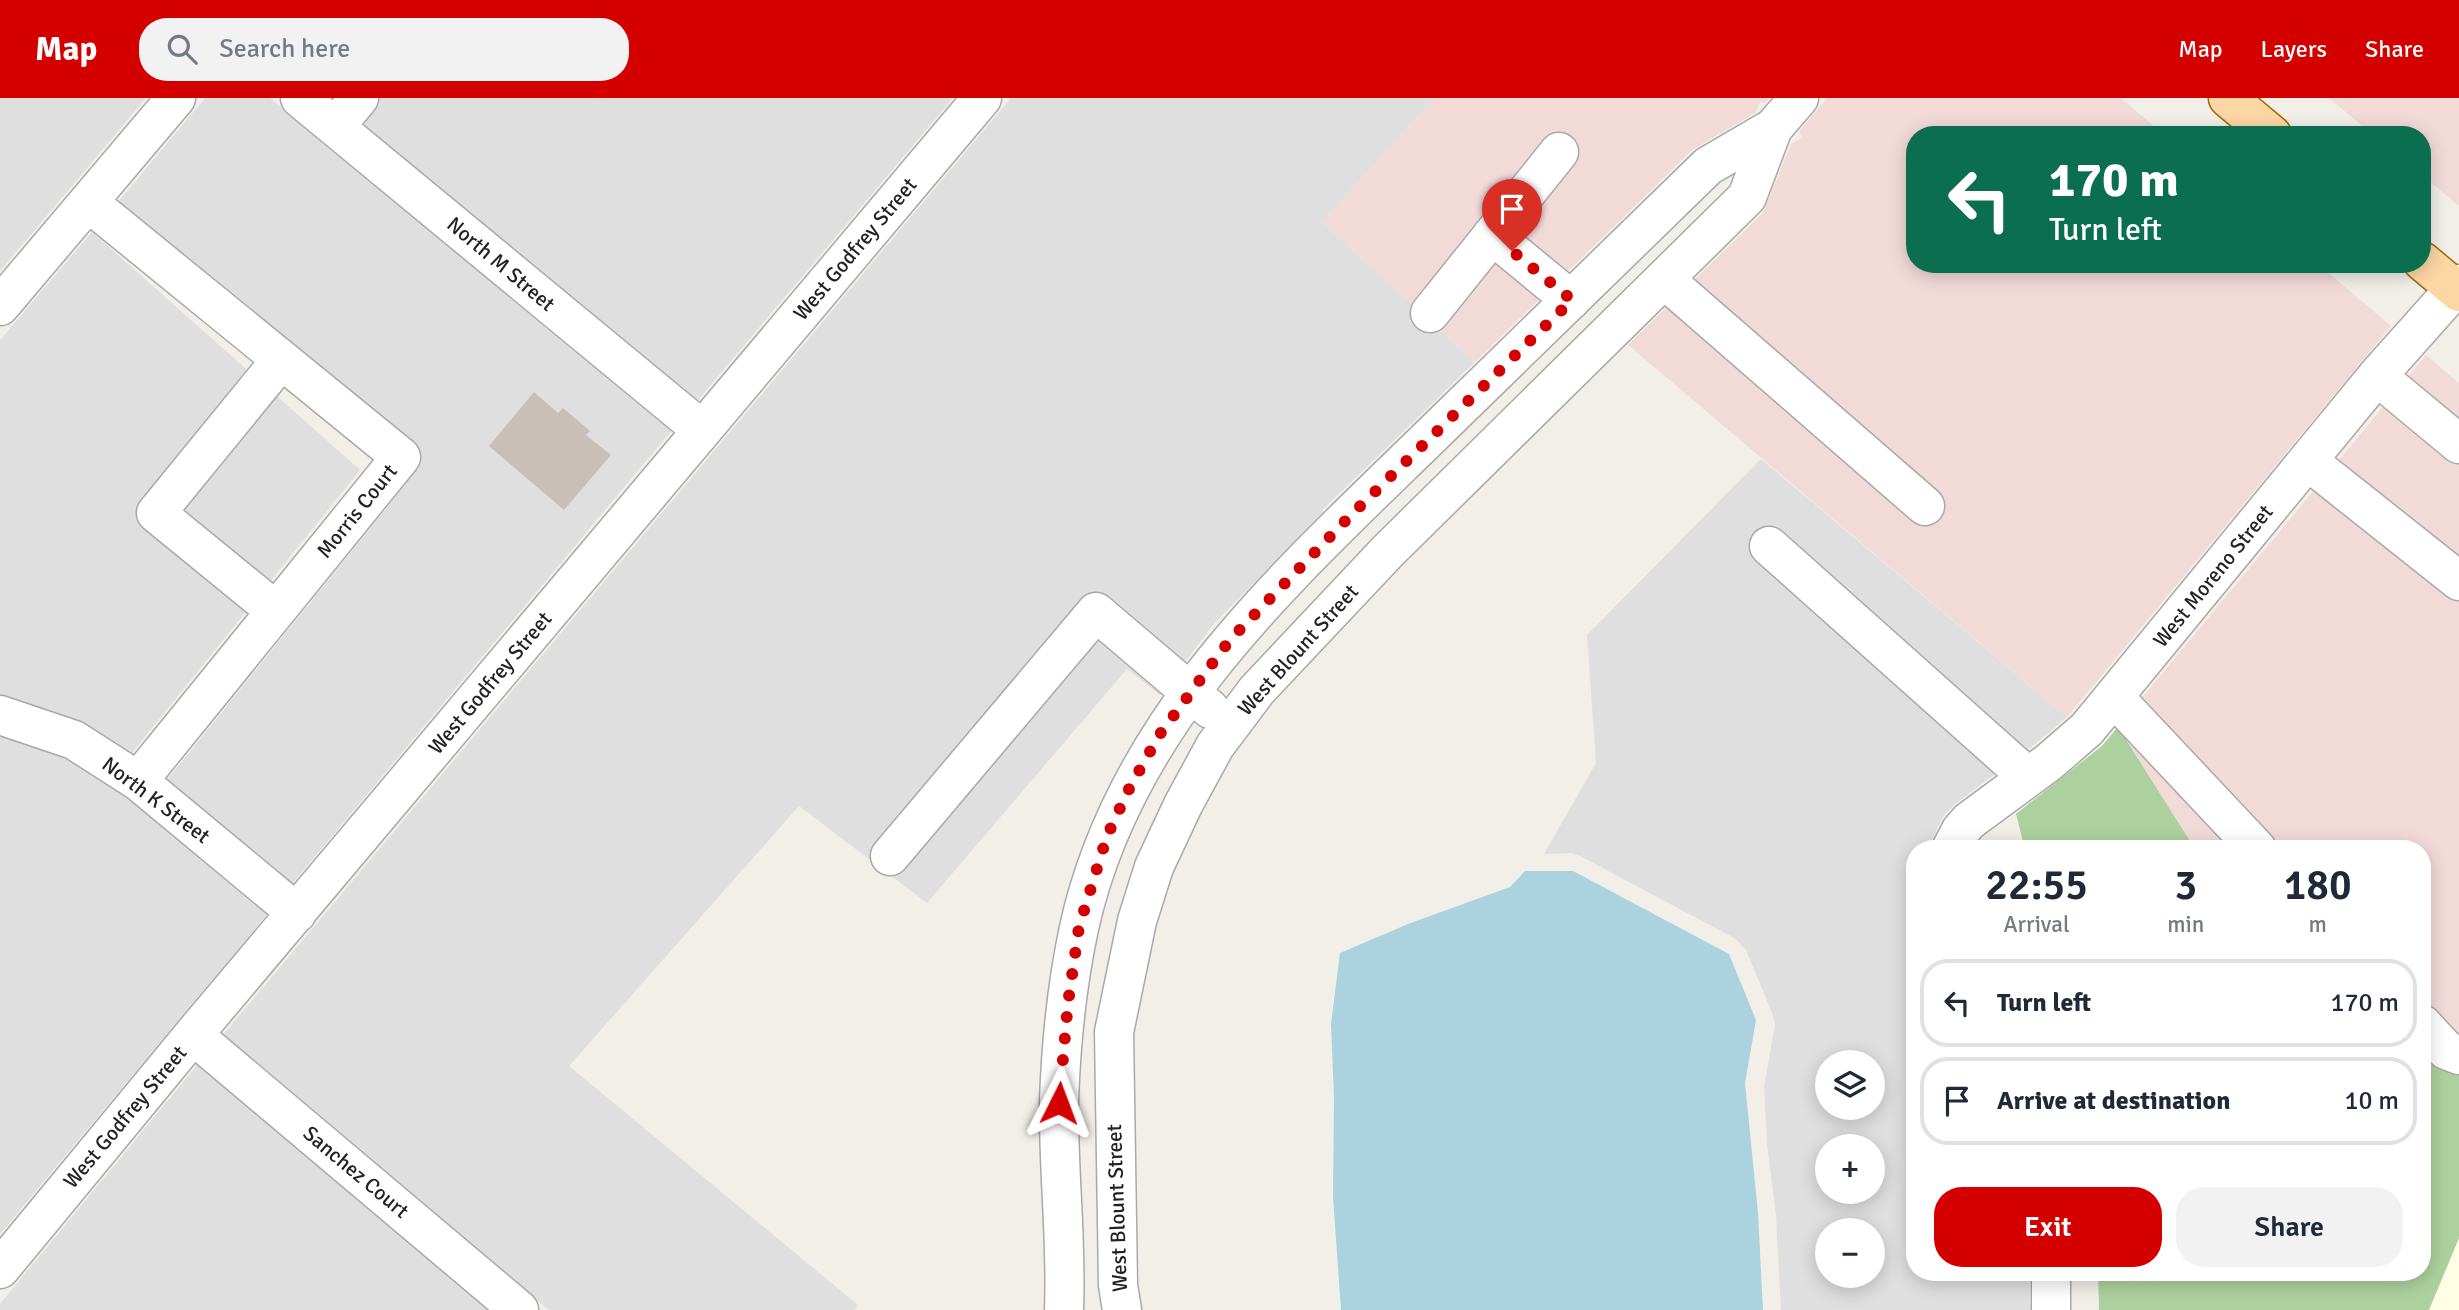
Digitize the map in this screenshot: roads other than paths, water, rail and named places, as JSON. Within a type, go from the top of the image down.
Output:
[{"type":"main road","points":[[2228,98],[2261,126]]},
{"type":"main road","points":[[2431,268],[2458,288]]},
{"type":"street","points":[[0,306],[176,98]]},
{"type":"street","name":"North M Street","points":[[300,98],[702,430]]},
{"type":"street","points":[[335,127],[359,98]]},
{"type":"street","name":"West Godfrey Street","points":[[0,1269],[193,1035],[982,98]]},
{"type":"street","name":"West Blount Street","points":[[1064,1310],[1059,1103],[1079,927],[1107,836],[1130,787],[1160,734],[1229,641],[1352,514],[1708,166],[1773,128],[1799,98]]},
{"type":"street","name":"West Blount Street","points":[[1122,1310],[1118,1285],[1114,1032],[1137,921],[1154,867],[1209,758],[1257,690],[1388,551],[1747,197],[1773,128]]},
{"type":"street","points":[[1430,313],[1559,152]]},
{"type":"street","name":"Morris Court","points":[[88,202],[401,457],[138,781]]},
{"type":"street","points":[[1492,235],[1572,300]]},
{"type":"street","points":[[1664,279],[1925,506]]},
{"type":"street","name":"West Moreno Street","points":[[1956,840],[1969,821],[2087,729],[2377,376],[2458,288]]},
{"type":"street","points":[[276,611],[156,513],[281,360]]},
{"type":"street","points":[[2377,376],[2459,444]]},
{"type":"street","points":[[2308,461],[2459,581]]},
{"type":"street","points":[[1352,514],[1388,551]]},
{"type":"street","points":[[1769,546],[2028,777]]},
{"type":"street","points":[[890,856],[1096,612],[1230,726]]},
{"type":"street","points":[[2114,697],[2249,840]]},
{"type":"street","name":"North K Street","points":[[0,715],[74,740],[138,781],[297,913]]},
{"type":"street","points":[[2431,1033],[2446,1049],[2459,1055]]},
{"type":"street","name":"Sanchez Court","points":[[193,1035],[519,1310]]},
{"type":"street","points":[[1062,1059],[1113,1066]]},
{"type":"street","points":[[2051,1281],[2051,1310]]},
{"type":"water","points":[[1525,871],[1573,871],[1729,954],[1756,1020],[1745,1083],[1758,1213],[1763,1310],[1341,1310],[1333,1197],[1334,1098],[1331,1024],[1340,953],[1408,924],[1510,887]]}]
